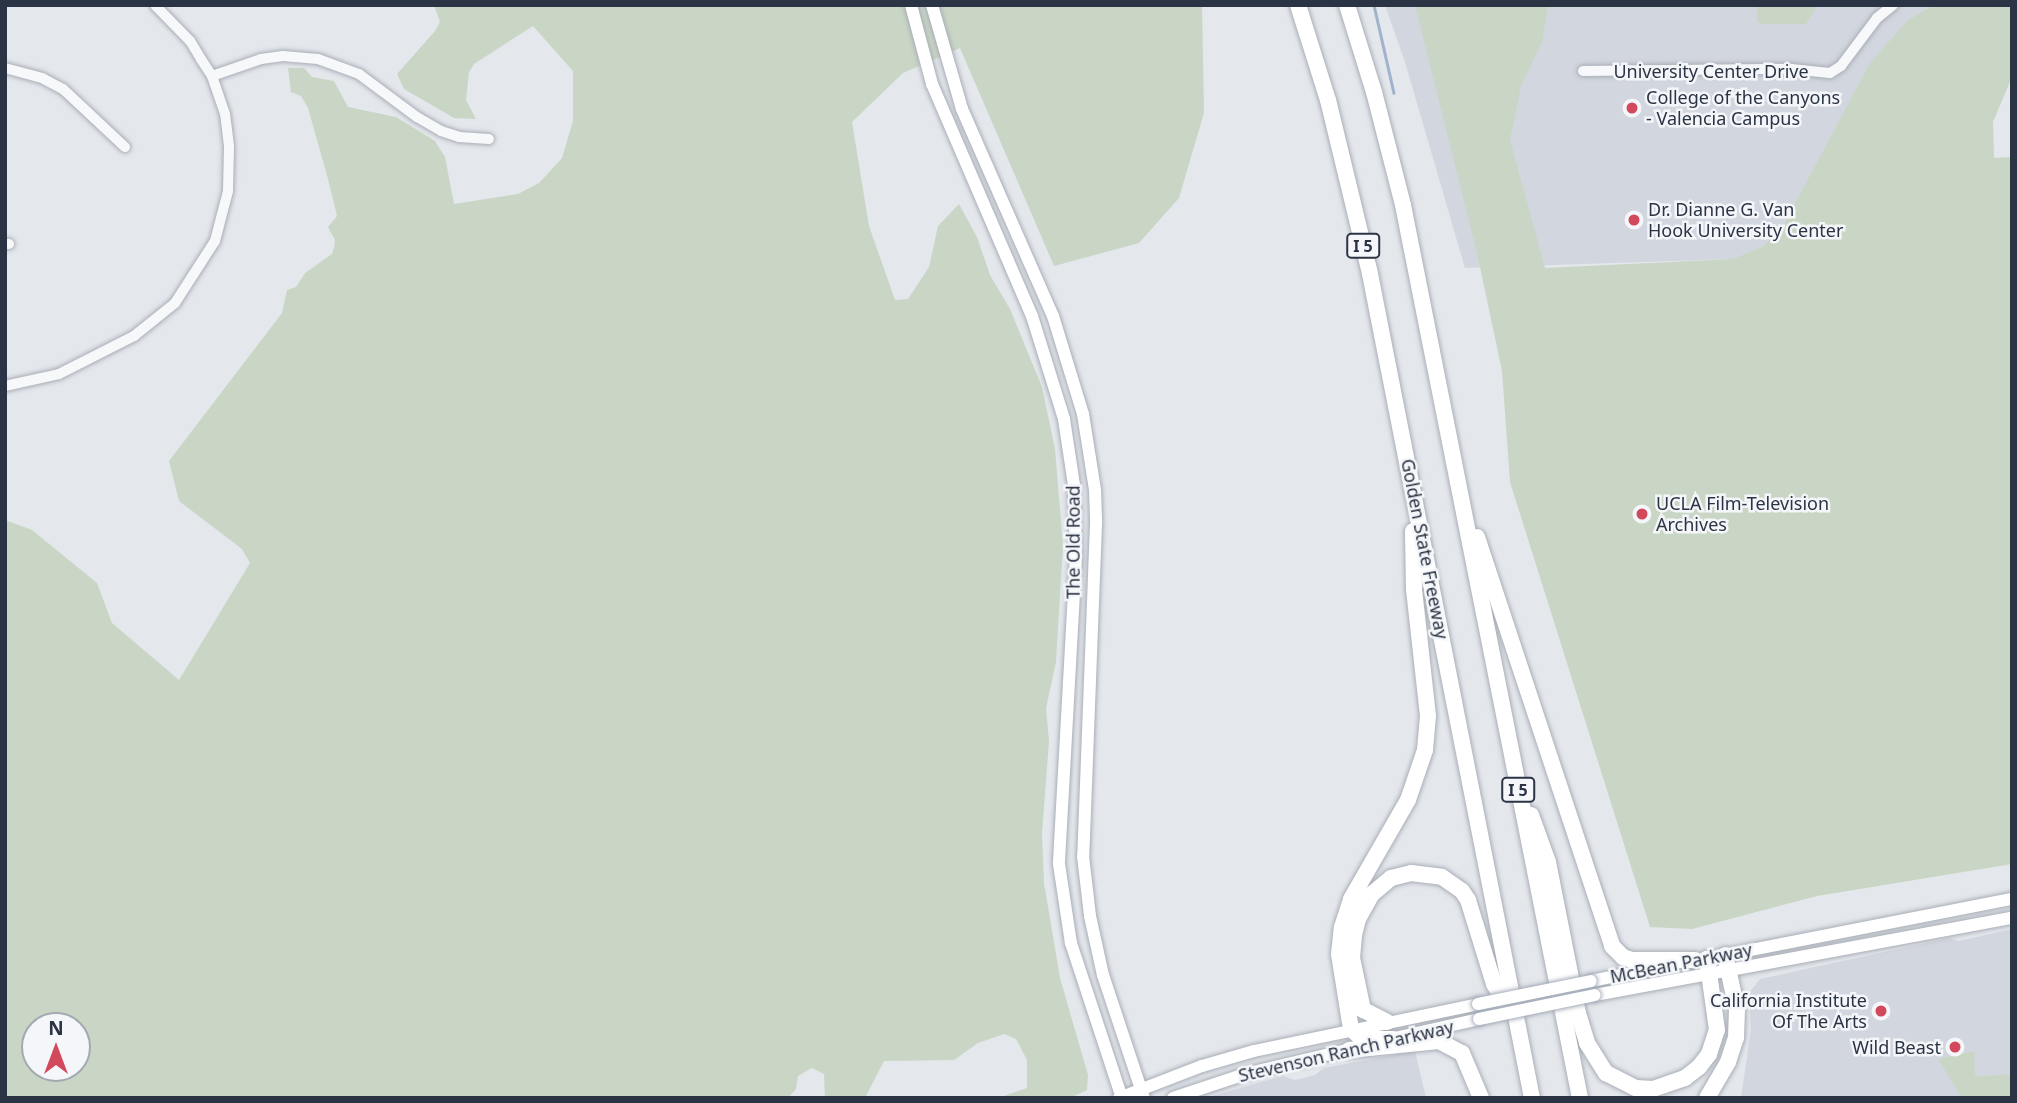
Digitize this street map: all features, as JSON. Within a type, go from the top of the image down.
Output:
[{"type":"highway","name":"Golden State Freeway","points":[[1298,5],[1348,175],[1413,490],[1532,1098]]},
{"type":"highway","name":"I 5","points":[[1347,5],[1374,92],[1403,205],[1580,1098]]},
{"type":"highway","points":[[1458,481],[1612,946],[1623,957],[1632,960],[1704,964],[1717,1030],[1709,1054],[1685,1078],[1653,1089],[1636,1088],[1606,1073],[1587,1043],[1548,862],[1513,766]]},
{"type":"highway","points":[[1393,1039],[1359,1037],[1351,1029],[1340,967],[1342,927],[1351,899],[1408,800],[1421,767],[1427,732],[1426,698],[1414,590],[1413,490]]},
{"type":"highway","points":[[1387,1022],[1363,1010],[1352,958],[1356,927],[1363,907],[1381,884],[1401,874],[1421,872],[1442,877],[1462,891],[1468,900],[1494,984],[1516,1023]]},
{"type":"highway","points":[[1707,1098],[1728,1062],[1736,1038],[1737,1010],[1727,962]]},
{"type":"highway","points":[[1349,1050],[1439,1041],[1462,1053],[1481,1098]]},
{"type":"main road","name":"The Old Road","points":[[911,5],[932,84],[1032,316],[1064,419],[1074,485],[1076,557],[1059,864],[1071,943],[1121,1097]]},
{"type":"main road","name":"The Old Road","points":[[932,5],[962,109],[1053,316],[1083,414],[1095,489],[1096,524],[1083,856],[1090,916],[1101,965],[1142,1093]]},
{"type":"main road","name":"McBean Parkway","points":[[1727,962],[2012,900]]},
{"type":"main road","points":[[1973,923],[1995,906],[2012,900]]},
{"type":"main road","name":"McBean Parkway","points":[[1351,1029],[1591,981],[2012,918]]},
{"type":"main road","name":"McBean Parkway","points":[[1479,1019],[1595,995],[1704,964]]},
{"type":"main road","name":"Stevenson Ranch Parkway","points":[[1173,1098],[1245,1074],[1479,1019]]},
{"type":"main road","name":"Stevenson Ranch Parkway","points":[[1121,1097],[1142,1093],[1254,1051],[1351,1029]]},
{"type":"street","points":[[5,386],[59,374],[124,342],[176,303],[195,277],[215,241],[228,191],[229,146],[225,114],[212,76],[190,41],[155,5]]},
{"type":"street","name":"University Center Drive","points":[[1583,71],[1791,69],[1830,73],[1841,66],[1877,18],[1893,5]]},
{"type":"street","points":[[212,76],[261,59],[284,56],[318,59],[359,74],[416,117],[441,131],[459,137],[489,139]]},
{"type":"street","points":[[5,68],[42,78],[63,89],[125,147]]},
{"type":"shaded area","name":"College of the Canyons - Valencia Campus","points":[[1385,5],[1933,5],[1908,20],[1781,230],[1763,246],[1732,259],[1465,268],[1405,62]]},
{"type":"shaded area","name":"California Institute Of The Arts","points":[[2012,929],[2012,1098],[1741,1098],[1751,1029],[1749,993],[1760,979],[1949,938],[1959,941]]},
{"type":"shaded area","points":[[1415,1051],[1426,1098],[1205,1098],[1283,1076],[1295,1080],[1315,1075],[1324,1068]]},
{"type":"green space","points":[[434,5],[1202,5],[1204,113],[1179,198],[1139,243],[1054,266],[960,48],[903,73],[852,122],[869,226],[895,300],[908,299],[929,267],[938,226],[959,204],[977,237],[990,275],[1010,309],[1042,387],[1055,449],[1063,545],[1056,662],[1046,708],[1049,741],[1042,834],[1044,883],[1060,978],[1088,1075],[1087,1090],[1070,1098],[998,1098],[1027,1088],[1027,1060],[1016,1039],[1004,1034],[978,1043],[954,1060],[884,1061],[865,1098],[825,1098],[824,1074],[812,1068],[798,1076],[796,1089],[788,1098],[5,1098],[5,520],[32,530],[97,583],[112,623],[179,680],[250,563],[242,549],[179,501],[169,461],[282,313],[287,290],[296,287],[305,273],[332,254],[334,248],[335,240],[328,227],[337,216],[328,179],[308,108],[301,96],[291,92],[288,68],[304,68],[312,77],[334,81],[348,107],[396,117],[435,141],[445,157],[454,204],[518,194],[539,183],[562,158],[573,121],[573,71],[533,26],[474,64],[469,72],[466,100],[476,119],[454,118],[404,89],[397,74],[440,22]]},
{"type":"green space","points":[[1415,5],[1548,5],[1542,42],[1521,86],[1510,140],[1545,268],[1732,259],[1763,246],[1781,230],[1870,63],[1908,20],[1933,5],[2012,5],[2012,77],[1993,122],[1994,158],[2012,157],[2012,864],[1817,896],[1692,929],[1650,927],[1510,482],[1502,371],[1477,253]]},
{"type":"green space","points":[[1757,5],[1816,5],[1816,8],[1806,24],[1761,24],[1757,21]]},
{"type":"green space","points":[[1974,1051],[1975,1076],[2012,1075],[2012,1098],[1962,1098],[1938,1059]]},
{"type":"waterway","points":[[1374,5],[1394,93]]},
{"type":"place","name":"College of the Canyons - Valencia Campus","points":[[1632,108]]},
{"type":"place","name":"Dr. Dianne G. Van Hook University Center","points":[[1634,220]]},
{"type":"place","name":"UCLA Film-Television Archives","points":[[1642,514]]},
{"type":"place","name":"California Institute Of The Arts","points":[[1881,1011]]},
{"type":"place","name":"Wild Beast","points":[[1955,1047]]}]
